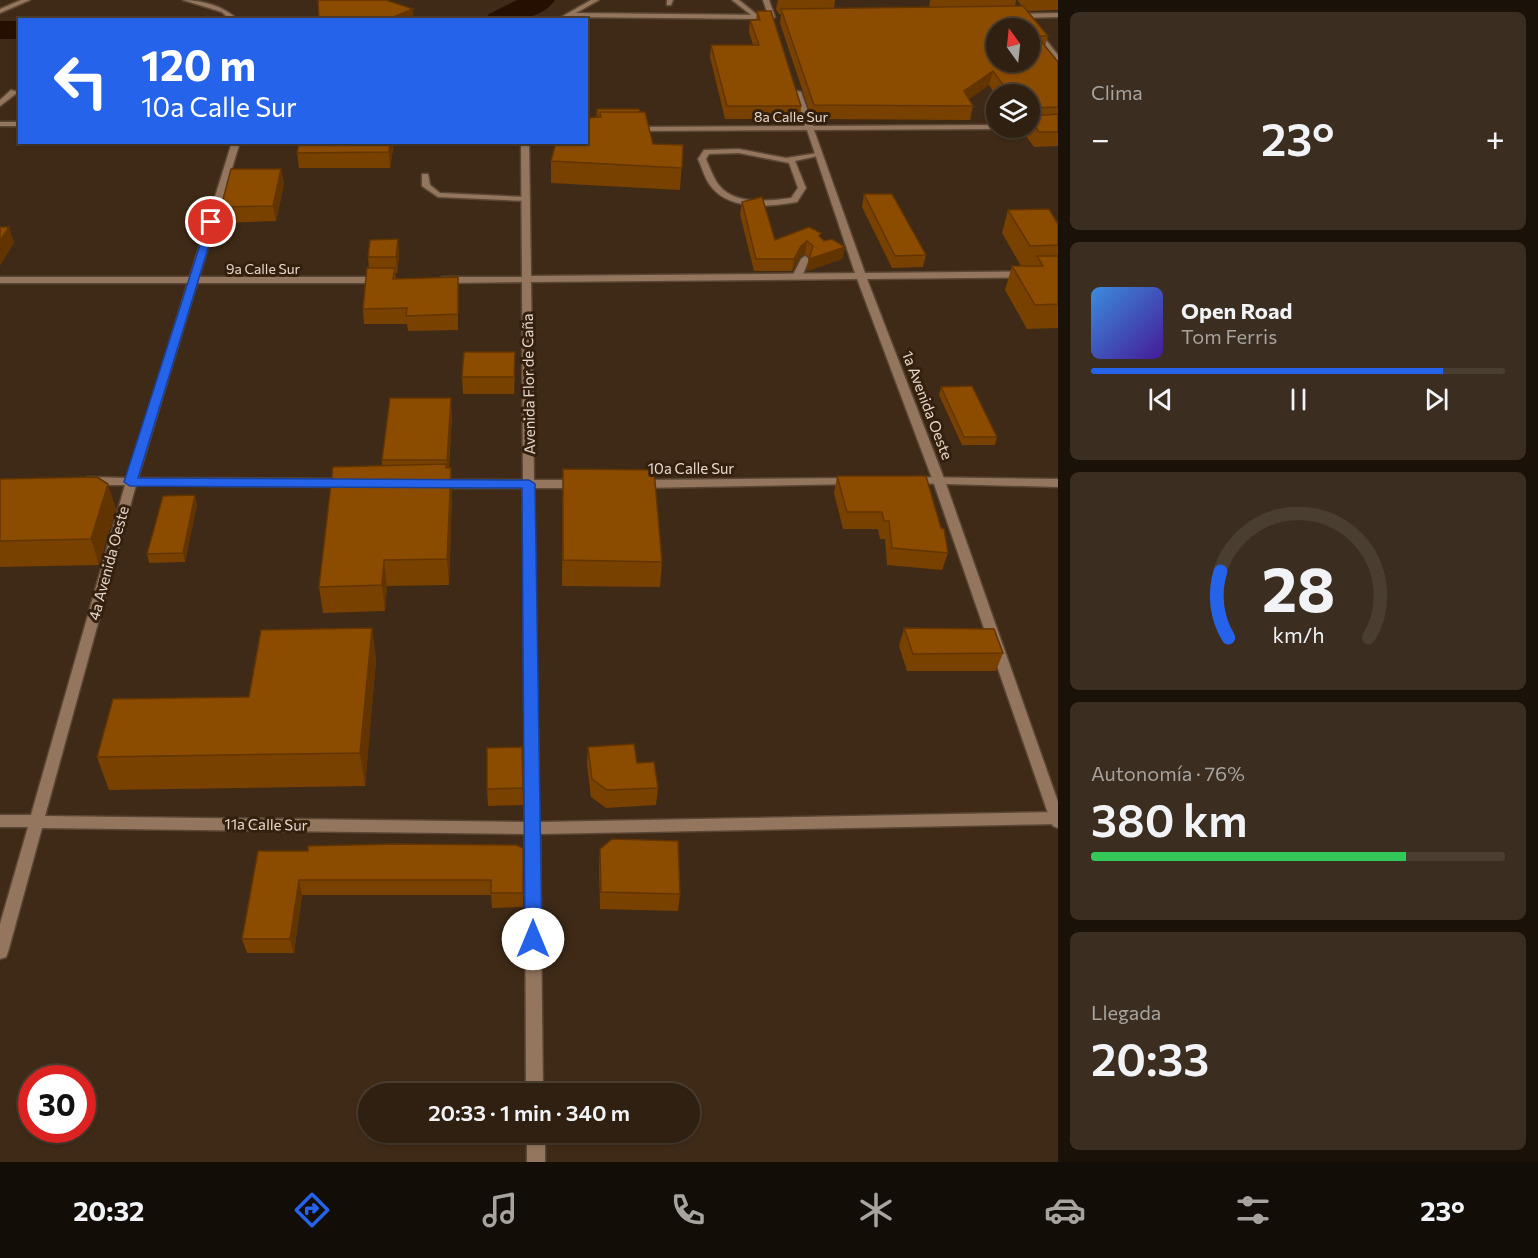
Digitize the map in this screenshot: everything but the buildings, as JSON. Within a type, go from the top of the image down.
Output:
[{"type":"street","points":[[0,11],[27,0]]},
{"type":"street","points":[[186,0],[224,11],[233,18]]},
{"type":"street","points":[[562,18],[596,0]]},
{"type":"street","points":[[735,0],[757,17]]},
{"type":"street","points":[[766,0],[776,28]]},
{"type":"street","points":[[1017,8],[1058,60]]},
{"type":"street","points":[[567,15],[784,17]]},
{"type":"street","points":[[1013,16],[1058,15]]},
{"type":"street","name":"1a Avenida Oeste","points":[[794,84],[845,243],[861,276],[939,481],[1057,819]]},
{"type":"street","points":[[0,104],[14,92]]},
{"type":"street","points":[[0,124],[18,124]]},
{"type":"street","name":"8a Calle Sur","points":[[622,129],[986,127]]},
{"type":"street","name":"4a Avenida Oeste","points":[[0,952],[130,482],[235,144]]},
{"type":"street","name":"Avenida Flor de Caña","points":[[525,144],[535,1083]]},
{"type":"street","points":[[786,160],[792,162],[802,188],[794,200],[764,203],[729,199],[713,184],[702,159],[707,152],[721,150],[786,160],[818,155]]},
{"type":"street","points":[[425,176],[426,186],[438,195],[525,199]]},
{"type":"street","points":[[797,277],[805,259]]},
{"type":"street","points":[[436,280],[1058,274]]},
{"type":"street","name":"9a Calle Sur","points":[[0,280],[390,280]]},
{"type":"street","points":[[71,481],[365,483]]},
{"type":"street","name":"10a Calle Sur","points":[[627,484],[867,482]]},
{"type":"street","points":[[903,482],[1058,483]]},
{"type":"street","points":[[423,484],[592,484]]},
{"type":"street","name":"11a Calle Sur","points":[[0,821],[532,828],[1057,819]]},
{"type":"street","points":[[536,1143],[536,1162]]},
{"type":"waterway","points":[[504,18],[540,0]]},
{"type":"waterway","points":[[0,30],[18,30]]},
{"type":"route","points":[[211,222],[130,482],[529,484],[533,939]]}]
